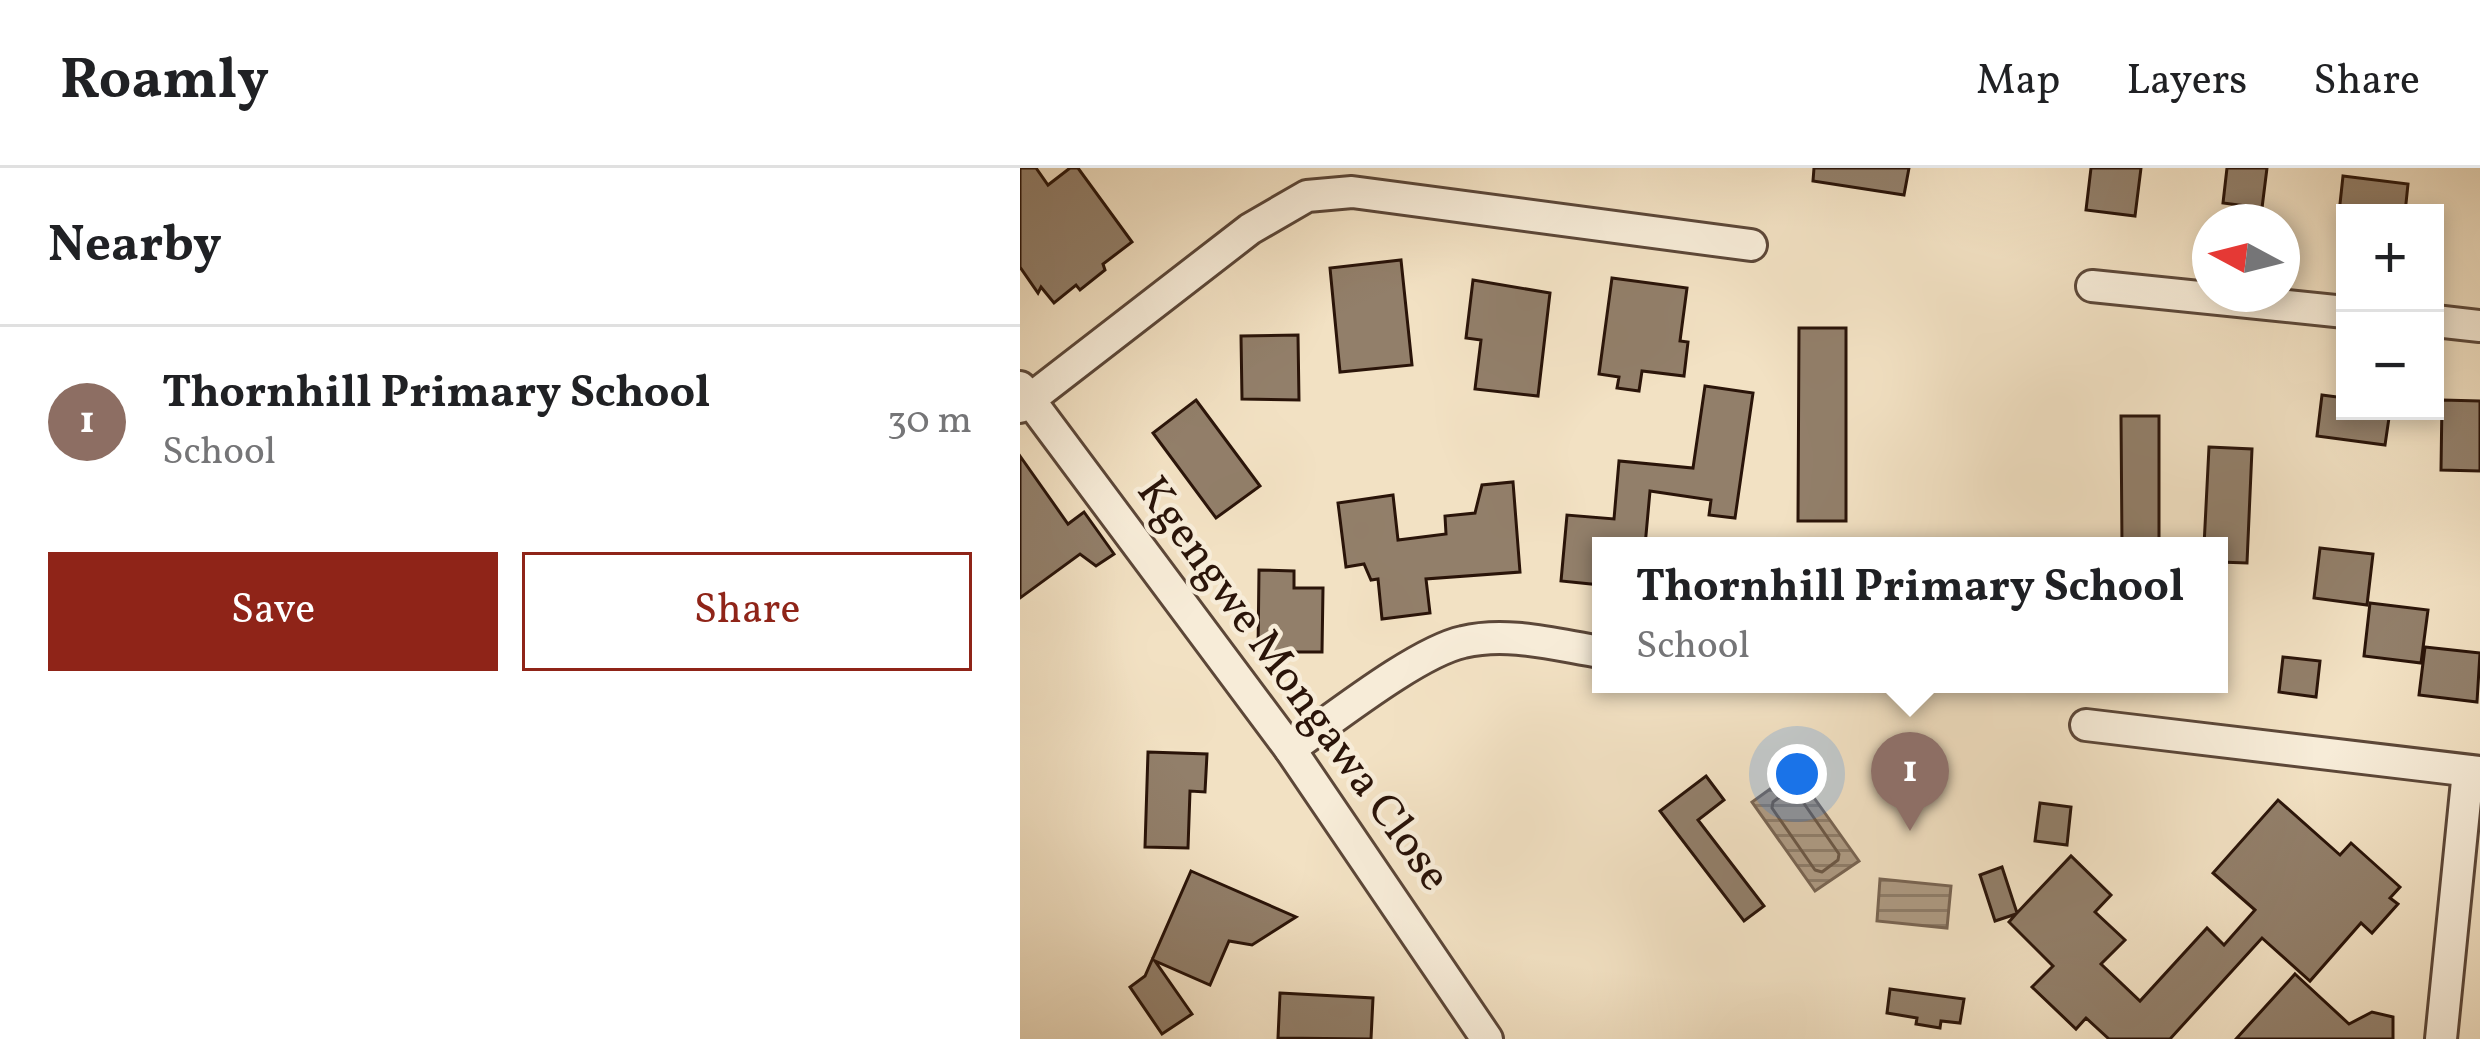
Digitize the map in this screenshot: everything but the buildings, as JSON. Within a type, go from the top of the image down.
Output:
[{"type":"street","points":[[1023,398],[1250,229],[1307,196],[1352,192],[1751,245]]},
{"type":"street","points":[[2092,286],[2336,311]]},
{"type":"street","points":[[2444,322],[2480,326]]},
{"type":"street","name":"Kgengwe Mongawa Close","points":[[1023,398],[1290,749],[1487,1039]]},
{"type":"street","points":[[1290,749],[1424,658],[1462,642],[1509,638],[1592,651]]},
{"type":"street","points":[[2086,724],[2474,772],[2441,1039]]},
{"type":"water","points":[[1795,771],[1859,861],[1815,891],[1752,802]]},
{"type":"water","points":[[1880,879],[1951,886],[1947,928],[1877,921]]},
{"type":"place","name":"Thornhill Primary School","points":[[1910,831]]}]
